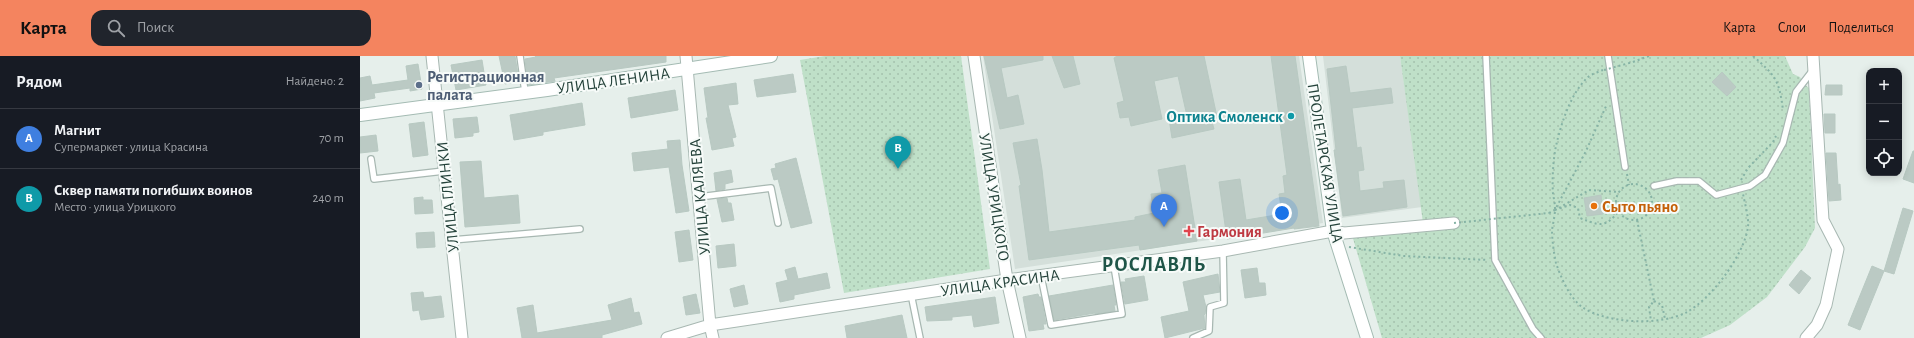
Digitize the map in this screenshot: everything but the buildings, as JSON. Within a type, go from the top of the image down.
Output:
[{"type":"main road","name":"УЛИЦА ЛЕНИНА","points":[[360,115],[437,106],[525,92],[687,70],[771,56]]},
{"type":"main road","name":"ПРОЛЕТАРСКАЯ УЛИЦА","points":[[1309,56],[1334,231],[1367,338]]},
{"type":"street","name":"УЛИЦА ГЛИНКИ","points":[[432,56],[462,338]]},
{"type":"street","name":"УЛИЦА КАЛЯЕВА","points":[[686,56],[710,325],[713,338]]},
{"type":"street","name":"УЛИЦА УРИЦКОГО","points":[[974,56],[1007,280],[1020,338]]},
{"type":"street","points":[[1806,338],[1817,325],[1826,305],[1838,248],[1823,220],[1813,56]]},
{"type":"street","name":"УЛИЦА КРАСИНА","points":[[667,338],[710,325],[1007,280],[1223,251],[1334,231],[1344,232],[1454,223]]},
{"type":"lane","points":[[520,56],[525,92]]},
{"type":"lane","points":[[1486,56],[1495,260],[1533,329],[1541,338]]},
{"type":"lane","points":[[1608,56],[1626,167]]},
{"type":"lane","points":[[1654,186],[1677,181],[1699,181],[1716,195],[1750,186],[1764,175],[1783,143],[1796,92],[1814,69]]},
{"type":"lane","points":[[371,159],[374,180],[444,171]]},
{"type":"lane","points":[[699,198],[771,188],[778,223]]},
{"type":"lane","points":[[452,240],[580,229]]},
{"type":"lane","points":[[1193,338],[1209,331],[1210,307],[1224,303],[1223,251]]},
{"type":"lane","points":[[1041,276],[1051,326],[1122,314],[1114,266]]},
{"type":"lane","points":[[911,294],[920,338]]},
{"type":"path","points":[[1649,56],[1604,70],[1587,78],[1576,94],[1560,128],[1556,149],[1553,193],[1555,210],[1552,231],[1556,263],[1567,288],[1581,306],[1598,316],[1619,320],[1651,321],[1665,319],[1687,312],[1706,298],[1725,275],[1740,251],[1748,227],[1740,181],[1748,168],[1773,142],[1779,130]]},
{"type":"path","points":[[1753,56],[1772,73],[1780,91],[1783,111]]},
{"type":"path","points":[[1555,210],[1586,151],[1614,87]]},
{"type":"path","points":[[1626,167],[1629,185]]},
{"type":"path","points":[[1454,223],[1549,213],[1589,190],[1619,192],[1629,185],[1640,185],[1649,192],[1652,197],[1652,203],[1647,214],[1637,220],[1626,217],[1619,211],[1616,203],[1619,192]]},
{"type":"path","points":[[1555,210],[1570,205],[1578,208],[1580,218],[1598,225],[1610,222],[1619,211]]},
{"type":"path","points":[[1637,220],[1654,301]]},
{"type":"path","points":[[1348,246],[1404,256],[1495,260]]},
{"type":"path","points":[[1654,301],[1662,305],[1665,319]]},
{"type":"path","points":[[1651,321],[1649,307],[1654,301]]},
{"type":"shaded area","points":[[983,56],[1299,56],[1323,223],[1015,269]]},
{"type":"shaded area","points":[[1323,56],[1400,56],[1422,207],[1342,218]]},
{"type":"green space","points":[[825,56],[961,56],[990,269],[844,293],[800,60]]},
{"type":"green space","points":[[1400,56],[1785,56],[1793,74],[1800,77],[1803,83],[1809,88],[1815,228],[1805,247],[1767,297],[1730,325],[1701,338],[1382,338],[1352,235],[1423,223]]},
{"type":"place","name":"Регистрационная палата","points":[[419,85]]},
{"type":"place","name":"Оптика Смоленск","points":[[1291,116]]},
{"type":"place","name":"Сквер памяти погибших воинов","points":[[898,169]]},
{"type":"place","name":"Сыто пьяно","points":[[1594,206]]},
{"type":"place","name":"Магнит","points":[[1164,227]]},
{"type":"place","name":"Гармония","points":[[1189,231]]},
{"type":"district","name":"РОСЛАВЛЬ","points":[[1154,264]]}]
